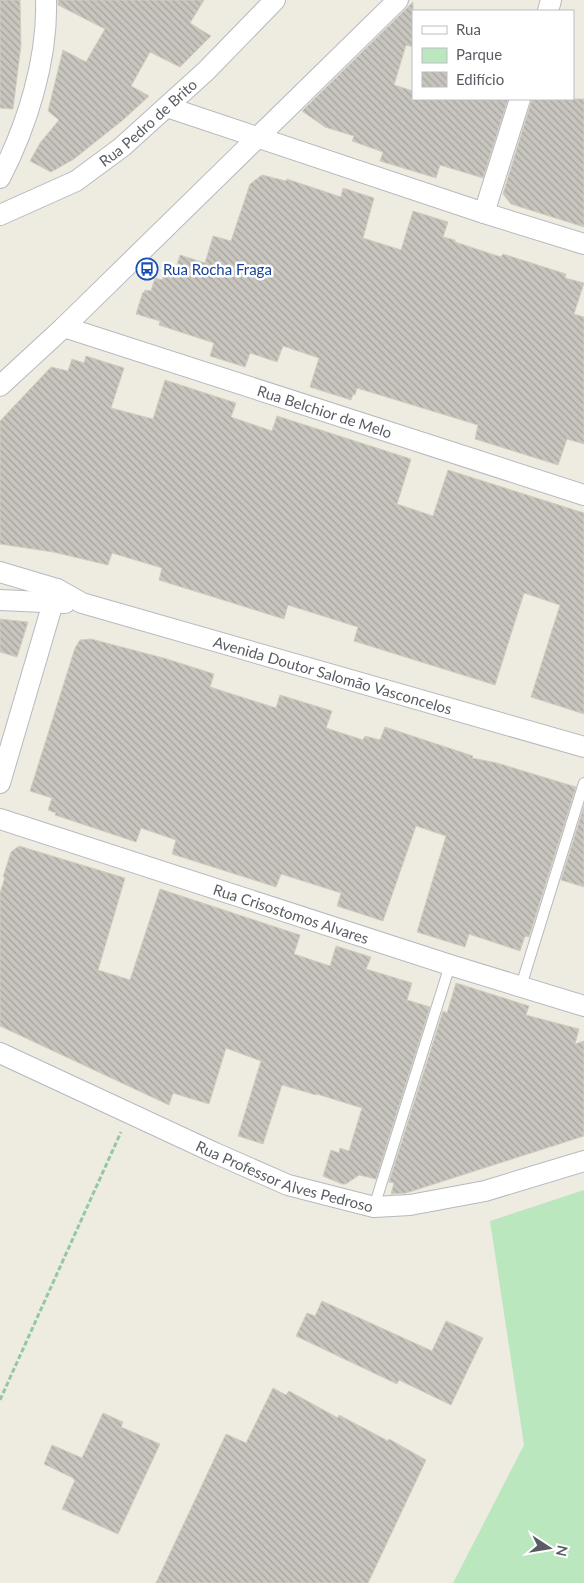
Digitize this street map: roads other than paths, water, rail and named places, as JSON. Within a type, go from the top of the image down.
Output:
[{"type":"street","points":[[0,178],[25,119],[42,58],[46,0]]},
{"type":"street","name":"Rua Pedro de Brito","points":[[0,215],[76,181],[122,147],[206,72],[275,0]]},
{"type":"street","points":[[0,386],[64,327],[398,0]]},
{"type":"street","points":[[484,213],[520,100]]},
{"type":"street","points":[[166,107],[258,136],[484,213],[584,244]]},
{"type":"street","name":"Rua Belchior de Melo","points":[[64,327],[584,495]]},
{"type":"street","name":"Avenida Doutor Salomão Vasconcelos","points":[[0,572],[55,596],[584,747]]},
{"type":"street","points":[[0,783],[55,596]]},
{"type":"street","name":"Avenida Doutor Salomão Vasconcelos","points":[[0,600],[55,596]]},
{"type":"street","name":"Rua Crisostomos Alvares","points":[[0,819],[450,965],[584,1006]]},
{"type":"street","name":"Rua Professor Alves Pedroso","points":[[0,1053],[288,1185],[374,1207],[410,1205],[485,1191],[584,1162]]},
{"type":"lane","points":[[521,986],[584,783]]},
{"type":"lane","points":[[374,1207],[450,965]]},
{"type":"place","name":"Rua Rocha Fraga","points":[[147,269]]}]
